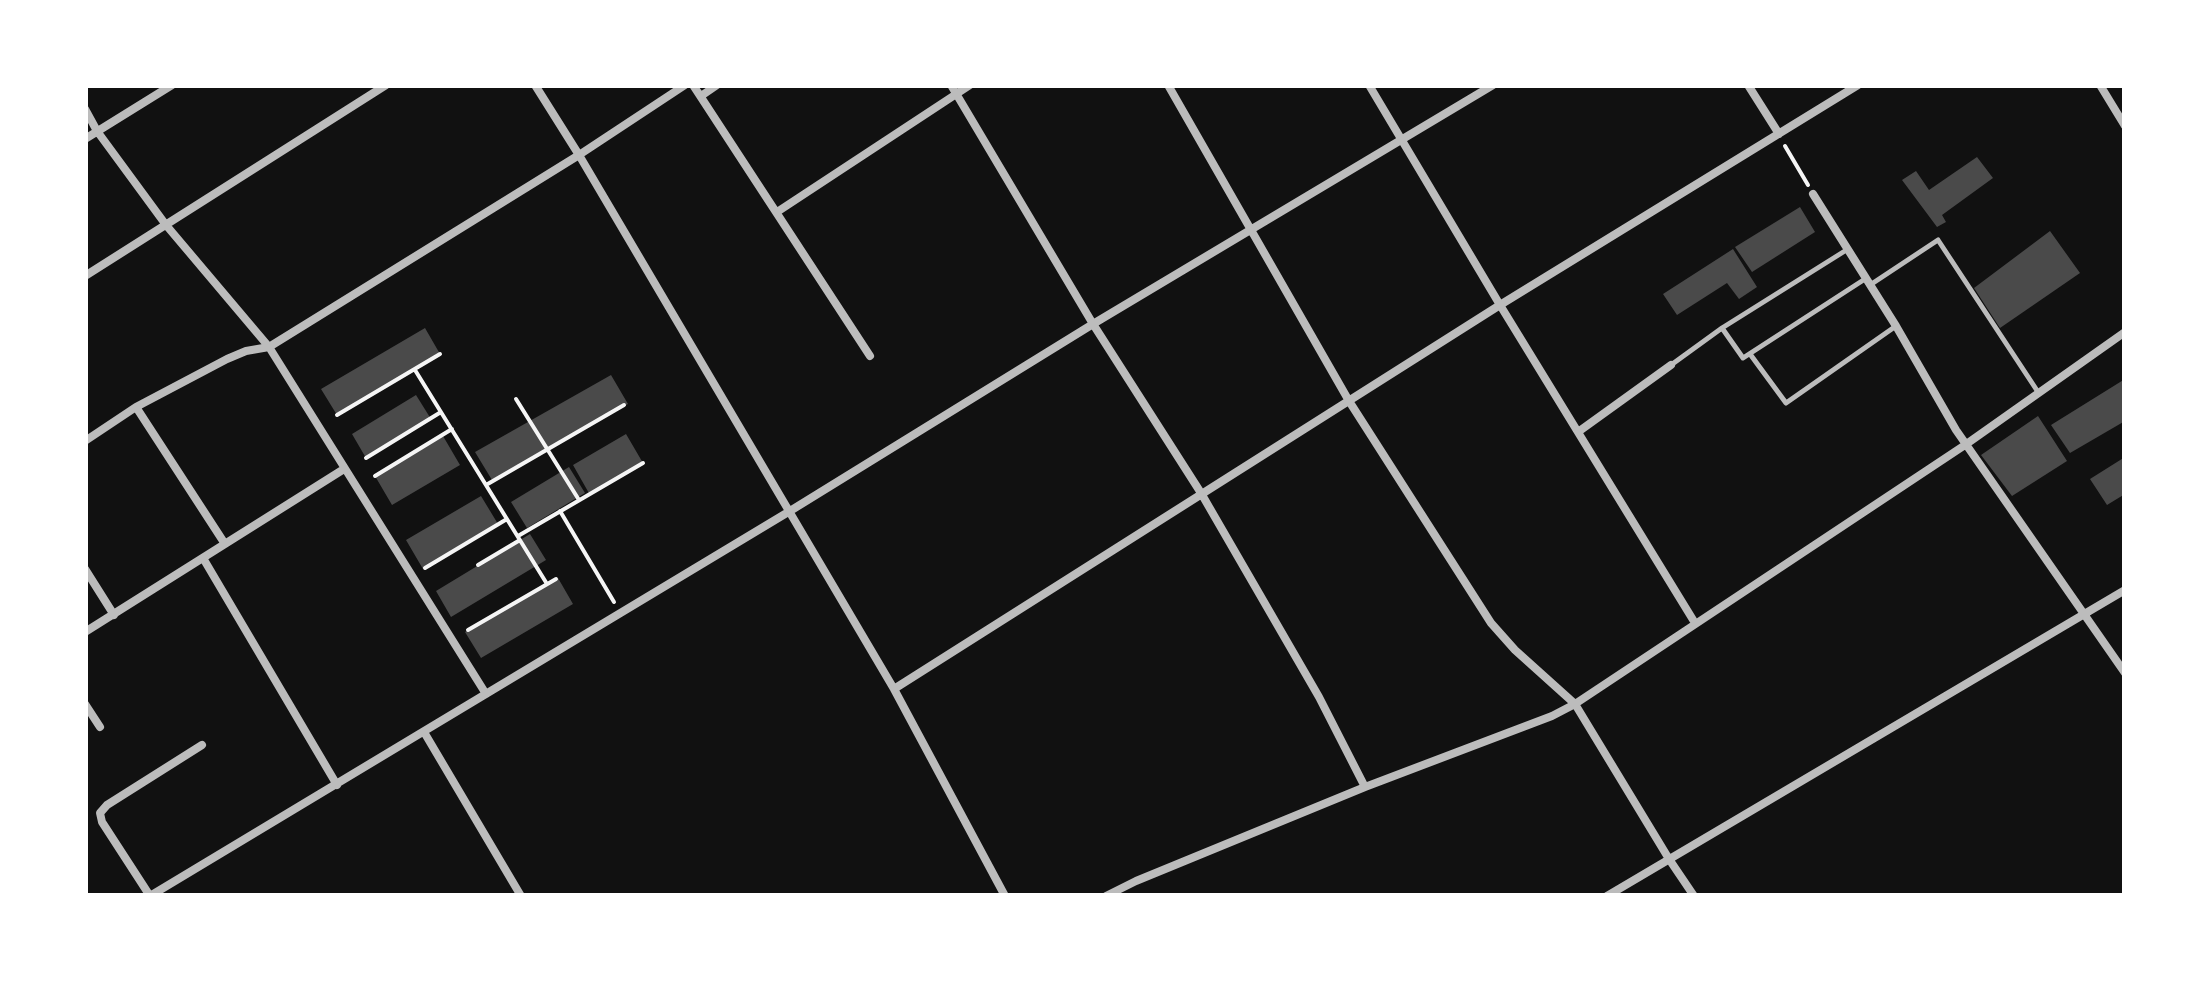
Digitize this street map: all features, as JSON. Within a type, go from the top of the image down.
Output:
[{"type":"street","points":[[85,139],[172,85]]},
{"type":"street","points":[[85,276],[386,85]]},
{"type":"street","points":[[535,85],[790,510],[894,690],[1005,896]]},
{"type":"street","points":[[85,441],[136,408],[228,359],[246,351],[269,348],[685,85]]},
{"type":"street","points":[[693,85],[870,356]]},
{"type":"street","points":[[701,96],[717,85]]},
{"type":"street","points":[[777,212],[954,89],[970,85]]},
{"type":"street","points":[[1168,85],[1349,401],[1492,623],[1515,650],[1575,704],[1694,896]]},
{"type":"street","points":[[1369,85],[1695,623]]},
{"type":"street","points":[[202,745],[100,813],[150,896],[1493,85]]},
{"type":"street","points":[[1748,85],[1779,134]]},
{"type":"street","points":[[894,690],[1500,305],[1858,85]]},
{"type":"street","points":[[2100,85],[2125,126]]},
{"type":"street","points":[[954,89],[1093,324],[1201,493],[1319,697],[1364,787]]},
{"type":"street","points":[[85,109],[166,224],[269,348],[486,694]]},
{"type":"street","points":[[1813,194],[1965,445],[2125,673]]},
{"type":"street","points":[[1722,328],[1743,358],[1938,240],[2039,394]]},
{"type":"street","points":[[1578,432],[1722,328],[1848,249]]},
{"type":"street","points":[[1750,354],[1786,403],[1896,326]]},
{"type":"street","points":[[1106,896],[1364,787],[1575,704],[1965,445],[2125,332]]},
{"type":"street","points":[[136,408],[225,544]]},
{"type":"street","points":[[85,632],[344,468]]},
{"type":"street","points":[[203,558],[337,785]]},
{"type":"street","points":[[85,569],[114,615]]},
{"type":"street","points":[[1606,896],[2125,590]]},
{"type":"street","points":[[85,704],[100,727]]},
{"type":"street","points":[[424,732],[521,896]]},
{"type":"path","points":[[1779,134],[1813,194]]},
{"type":"path","points":[[337,415],[440,354]]},
{"type":"path","points":[[415,370],[547,584]]},
{"type":"path","points":[[516,399],[578,500]]},
{"type":"path","points":[[486,485],[624,405]]},
{"type":"path","points":[[366,458],[441,412]]},
{"type":"path","points":[[374,476],[452,430]]},
{"type":"path","points":[[478,566],[643,462]]},
{"type":"path","points":[[560,511],[621,613]]},
{"type":"path","points":[[425,568],[507,519]]},
{"type":"path","points":[[468,630],[556,579]]},
{"type":"building","points":[[1977,157],[1993,178],[1942,215],[1946,222],[1937,227],[1902,180],[1916,171],[1929,190]]},
{"type":"building","points":[[1800,207],[1815,232],[1752,272],[1735,247]]},
{"type":"building","points":[[2050,231],[2080,273],[2000,328],[1974,288]]},
{"type":"building","points":[[1733,249],[1757,287],[1739,299],[1727,283],[1677,315],[1663,294]]},
{"type":"building","points":[[425,328],[440,354],[337,415],[321,389]]},
{"type":"building","points":[[611,375],[628,404],[492,480],[475,452]]},
{"type":"building","points":[[2125,379],[2125,421],[2070,453],[2051,425]]},
{"type":"building","points":[[416,395],[431,419],[366,458],[352,434]]},
{"type":"building","points":[[2038,416],[2067,461],[2012,496],[1981,455]]},
{"type":"building","points":[[626,434],[643,463],[590,495],[573,465]]},
{"type":"building","points":[[443,436],[460,465],[392,505],[375,476]]},
{"type":"building","points":[[2125,457],[2125,494],[2107,505],[2090,479]]},
{"type":"building","points":[[569,467],[585,493],[527,528],[511,502]]},
{"type":"building","points":[[481,496],[498,524],[423,569],[406,540]]},
{"type":"building","points":[[530,534],[546,560],[451,617],[436,591]]},
{"type":"building","points":[[558,578],[573,604],[481,658],[465,632]]}]
